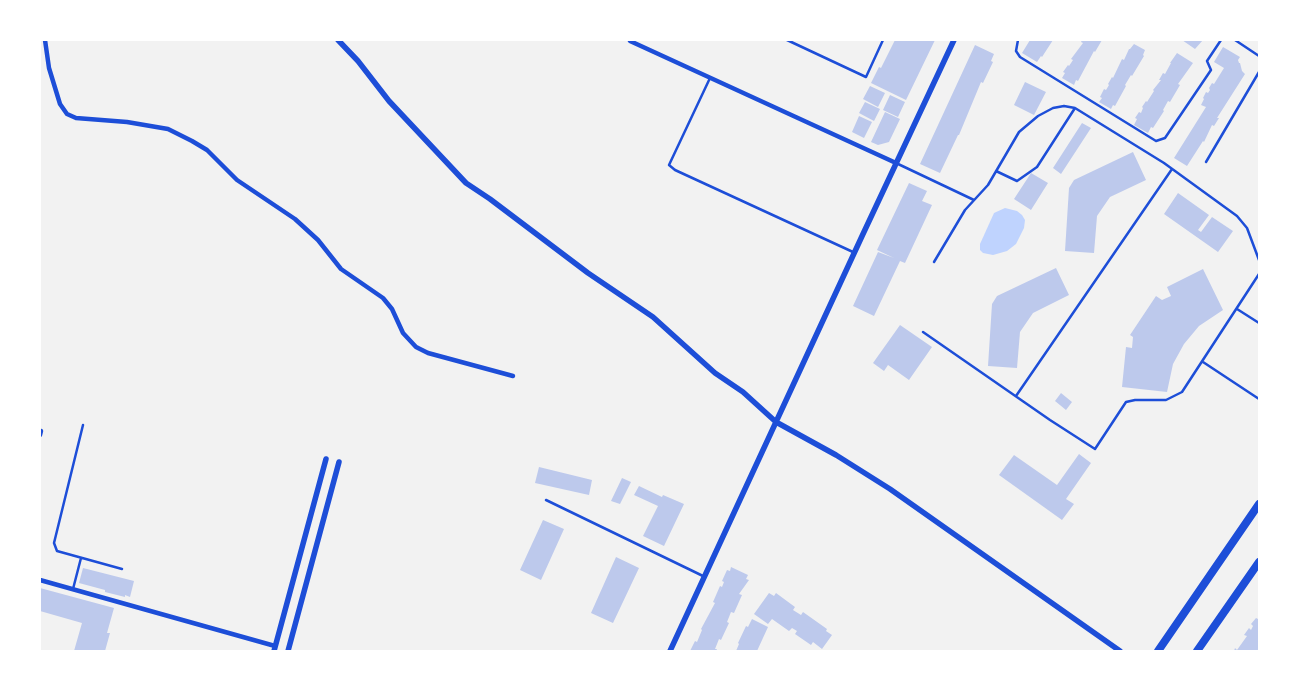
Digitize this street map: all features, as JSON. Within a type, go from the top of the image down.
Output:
[{"type":"main road","points":[[1158,651],[1258,506]]},
{"type":"main road","points":[[1197,651],[1259,562]]},
{"type":"street","points":[[45,40],[49,68],[60,104],[67,114],[76,118],[127,122],[168,129],[192,141],[207,150],[237,180],[295,219],[318,240],[341,269],[383,298],[392,309],[403,333],[416,346],[428,353],[512,376]]},
{"type":"street","points":[[338,40],[389,101],[466,183],[588,273],[653,317],[715,373],[742,392],[776,422],[836,455],[890,489],[1120,651]]},
{"type":"street","points":[[670,651],[954,40]]},
{"type":"street","points":[[630,41],[896,163]]},
{"type":"street","points":[[40,580],[275,649],[326,459]]},
{"type":"street","points":[[288,651],[339,462]]},
{"type":"lane","points":[[787,40],[866,77],[883,40]]},
{"type":"lane","points":[[1018,40],[1016,51],[1020,57],[1156,141],[1165,138],[1211,70],[1207,61],[1220,40]]},
{"type":"lane","points":[[1235,40],[1259,56]]},
{"type":"lane","points":[[1206,162],[1259,72]]},
{"type":"lane","points":[[710,78],[669,165],[675,170],[854,253]]},
{"type":"lane","points":[[934,262],[965,210],[988,185],[1019,132],[1030,122],[1053,108],[1064,106],[1075,108],[1172,169],[1236,216],[1243,222],[1259,260]]},
{"type":"lane","points":[[996,171],[1017,181],[1037,167],[1075,108]]},
{"type":"lane","points":[[896,163],[974,200]]},
{"type":"lane","points":[[1016,396],[1172,169]]},
{"type":"lane","points":[[923,332],[1095,449],[1126,402],[1134,400],[1166,400],[1176,396],[1187,386],[1259,274]]},
{"type":"lane","points":[[1238,308],[1259,323]]},
{"type":"lane","points":[[1203,362],[1259,399]]},
{"type":"lane","points":[[83,425],[54,543],[57,551],[122,569]]},
{"type":"lane","points":[[546,500],[704,577]]},
{"type":"lane","points":[[72,589],[81,558]]},
{"type":"water","points":[[1005,208],[1017,211],[1022,215],[1025,220],[1024,228],[1016,244],[1007,251],[993,255],[983,253],[980,250],[980,244],[994,213]]},
{"type":"building","points":[[895,40],[935,40],[906,100],[871,83]]},
{"type":"building","points":[[1030,40],[1053,40],[1037,62],[1022,53]]},
{"type":"building","points":[[1082,40],[1102,40],[1074,85],[1062,78],[1065,73],[1063,72],[1073,60],[1071,59],[1083,43],[1081,42]]},
{"type":"building","points":[[1182,40],[1203,40],[1195,49]]},
{"type":"building","points":[[1134,44],[1145,50],[1144,56],[1125,85],[1115,106],[1113,105],[1111,109],[1099,102],[1102,98],[1100,97],[1104,89],[1106,90],[1109,85],[1122,59],[1124,60],[1129,49]]},
{"type":"building","points":[[975,45],[994,54],[991,61],[993,62],[983,83],[981,82],[959,135],[940,173],[920,164]]},
{"type":"building","points":[[1223,47],[1240,57],[1238,60],[1245,74],[1217,118],[1219,118],[1214,126],[1212,125],[1204,142],[1187,166],[1174,158],[1206,107],[1201,105],[1206,92],[1208,93],[1212,83],[1214,84],[1224,68],[1214,62]]},
{"type":"building","points":[[1177,53],[1193,63],[1178,84],[1180,85],[1170,102],[1168,101],[1164,111],[1148,133],[1134,125],[1137,119],[1135,118],[1139,112],[1141,113],[1142,107]]},
{"type":"building","points":[[1025,82],[1046,92],[1034,115],[1014,105]]},
{"type":"building","points":[[870,86],[885,93],[878,107],[863,99]]},
{"type":"building","points":[[890,95],[905,102],[898,117],[883,110]]},
{"type":"building","points":[[865,102],[880,109],[874,121],[859,113]]},
{"type":"building","points":[[885,112],[900,119],[889,142],[878,145],[871,142]]},
{"type":"building","points":[[859,116],[872,122],[864,138],[852,132]]},
{"type":"building","points":[[1082,123],[1091,128],[1061,174],[1053,168]]},
{"type":"building","points":[[1133,152],[1146,180],[1110,197],[1097,216],[1094,253],[1065,251],[1069,188],[1074,180]]},
{"type":"building","points":[[1031,173],[1048,183],[1031,210],[1014,199]]},
{"type":"building","points":[[909,183],[927,191],[922,201],[932,205],[905,263],[900,261],[874,316],[853,306],[878,252],[894,258],[877,250]]},
{"type":"building","points":[[1178,193],[1209,215],[1198,230],[1201,232],[1212,217],[1233,231],[1218,252],[1164,214]]},
{"type":"building","points":[[1056,268],[1069,295],[1033,313],[1020,332],[1017,368],[988,366],[992,304],[997,296]]},
{"type":"building","points":[[1203,269],[1223,310],[1199,326],[1184,344],[1173,364],[1167,392],[1122,387],[1126,347],[1132,348],[1133,337],[1130,335],[1156,296],[1162,300],[1171,296],[1167,287]]},
{"type":"building","points":[[900,325],[932,347],[909,380],[888,365],[884,371],[873,363]]},
{"type":"building","points":[[1061,393],[1072,402],[1066,410],[1055,401]]},
{"type":"building","points":[[1079,454],[1091,463],[1066,499],[1074,504],[1062,520],[999,475],[1014,455],[1057,485]]},
{"type":"building","points":[[539,467],[592,480],[589,495],[535,483]]},
{"type":"building","points":[[622,478],[631,482],[620,504],[611,501]]},
{"type":"building","points":[[639,486],[662,497],[663,495],[684,504],[664,546],[643,536],[658,506],[634,495]]},
{"type":"building","points":[[543,520],[564,529],[541,580],[520,570]]},
{"type":"building","points":[[616,557],[639,568],[613,623],[591,613]]},
{"type":"building","points":[[731,567],[748,575],[746,579],[749,580],[739,594],[742,595],[734,613],[731,612],[727,622],[729,623],[721,640],[719,639],[715,649],[717,649],[716,651],[690,651],[695,641],[697,642],[701,629],[715,603],[713,602],[720,586],[722,587],[724,582],[722,581],[727,570],[730,571]]},
{"type":"building","points":[[83,568],[134,581],[130,597],[105,592],[105,590],[79,583]]},
{"type":"building","points":[[40,588],[114,608],[107,633],[110,633],[105,651],[74,651],[82,623],[40,611]]},
{"type":"building","points":[[769,593],[774,596],[776,593],[795,607],[793,610],[801,615],[803,612],[827,629],[826,631],[832,635],[822,649],[813,642],[811,645],[795,634],[797,631],[792,628],[789,631],[772,619],[768,624],[754,614]]},
{"type":"building","points":[[1256,618],[1259,618],[1259,648],[1257,651],[1234,651],[1235,648],[1237,650],[1247,636],[1244,635],[1249,628],[1251,630],[1253,626],[1251,624]]},
{"type":"building","points":[[752,619],[768,627],[757,651],[736,651],[746,626],[748,627]]}]
